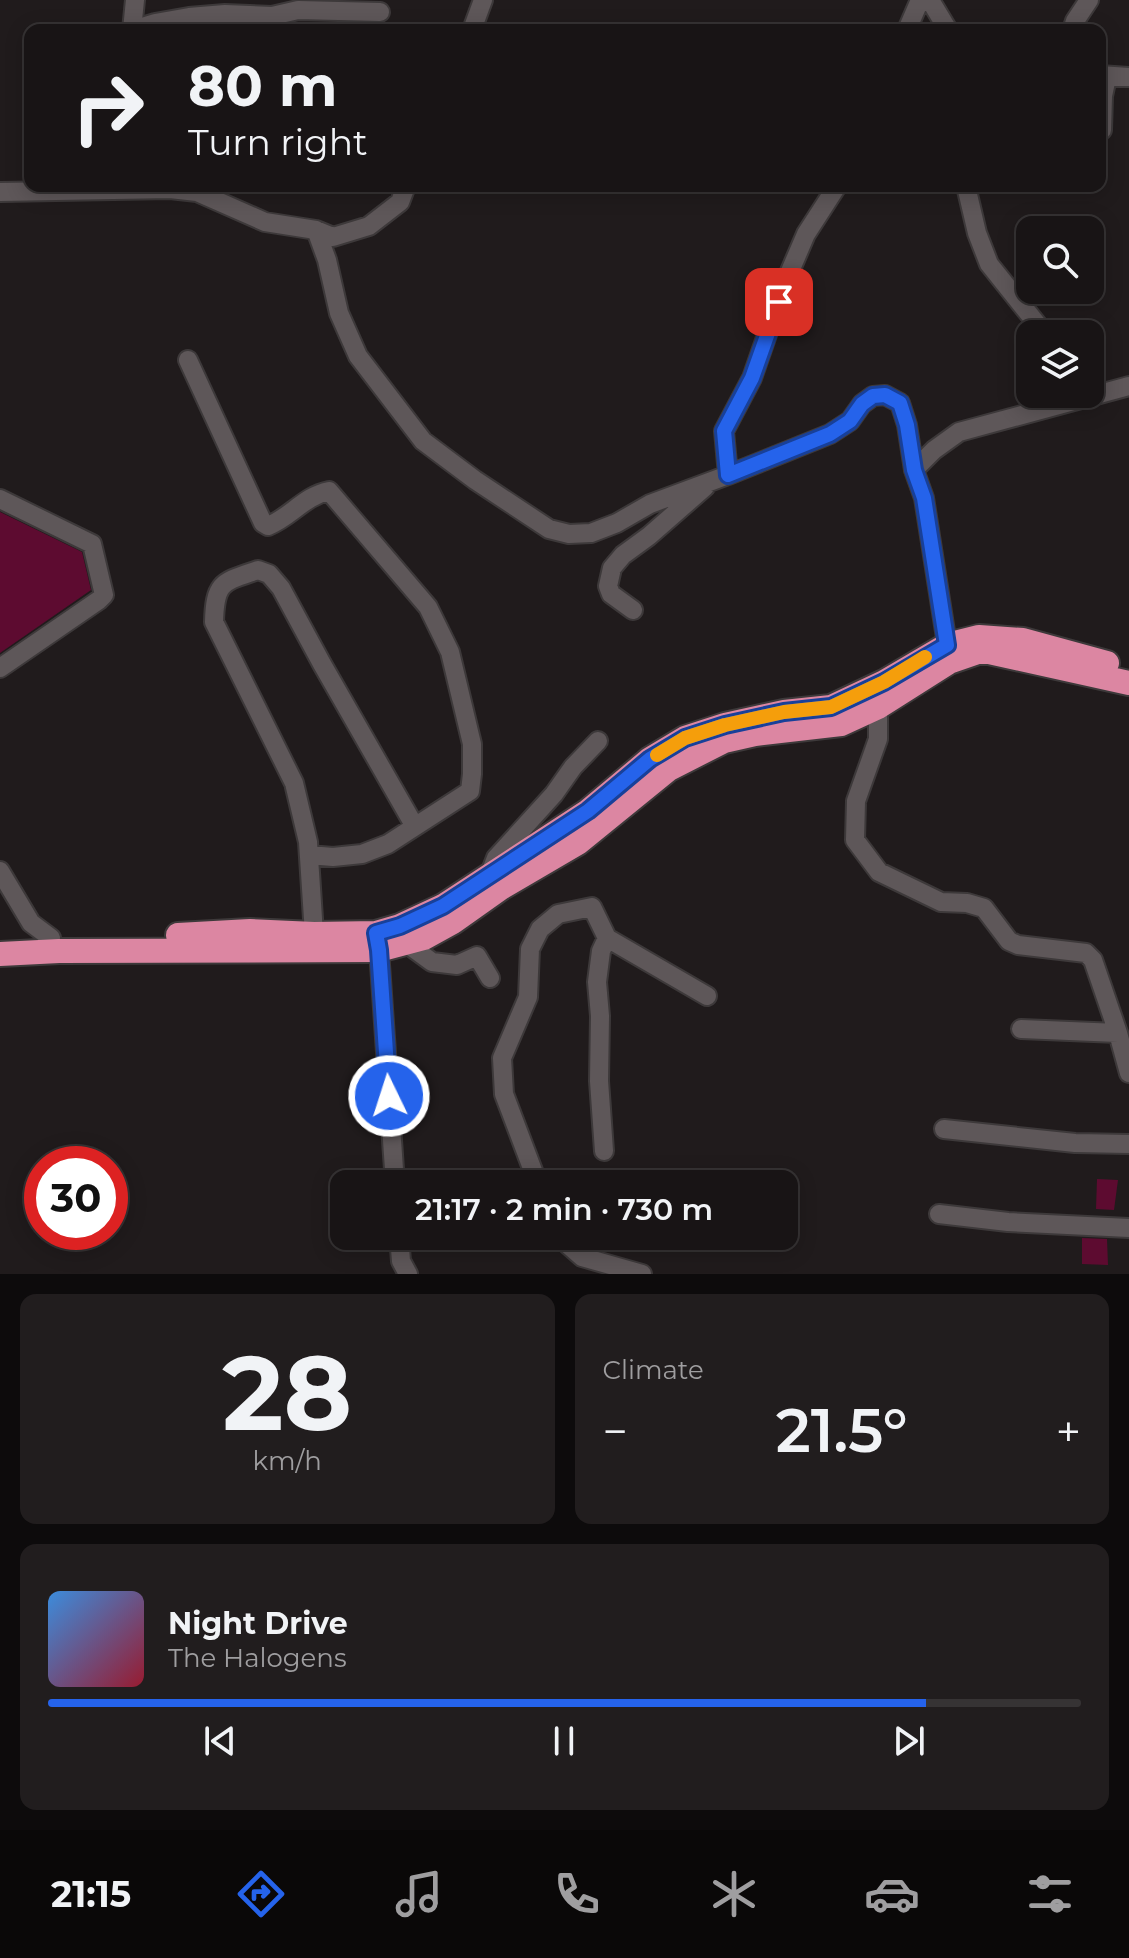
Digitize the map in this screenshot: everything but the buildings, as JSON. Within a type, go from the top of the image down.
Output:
[{"type":"highway","points":[[0,954],[378,941],[400,926],[443,906],[588,811],[650,759],[685,738],[725,725],[784,712],[831,707],[979,637],[1023,640],[1129,669]]},
{"type":"highway","points":[[0,940],[250,931],[406,943],[424,938],[453,922],[501,888],[578,843],[669,769],[724,741],[755,734],[841,724],[878,707],[948,654],[989,652],[1129,683]]},
{"type":"street","points":[[133,24],[135,0]]},
{"type":"street","points":[[474,24],[483,0]]},
{"type":"street","points":[[910,24],[920,0]]},
{"type":"street","points":[[930,0],[944,24]]},
{"type":"street","points":[[1074,24],[1089,0]]},
{"type":"street","points":[[152,24],[225,14],[272,16],[312,5],[380,12]]},
{"type":"street","points":[[1106,76],[1129,77]]},
{"type":"street","points":[[0,192],[24,192]]},
{"type":"street","points":[[202,192],[265,222],[316,230],[333,237],[369,226],[400,202],[404,192]]},
{"type":"street","points":[[633,610],[611,594],[608,586],[612,568],[623,555],[720,477],[724,431],[752,378],[785,283],[806,234],[833,192]]},
{"type":"street","points":[[967,192],[977,233],[989,264],[1034,320]]},
{"type":"street","points":[[316,230],[327,260],[339,313],[358,356],[423,441],[549,529],[569,534],[591,533],[617,523],[650,504],[830,434],[850,421],[862,404],[873,396],[885,395],[900,403],[914,470],[924,498],[948,654]]},
{"type":"street","points":[[188,360],[263,523],[268,526],[280,521],[316,493],[329,491],[428,607],[450,652],[472,744],[470,791],[388,844],[362,854],[333,857],[309,855]]},
{"type":"street","points":[[1104,391],[1129,386]]},
{"type":"street","points":[[914,470],[959,432],[1032,408]]},
{"type":"street","points":[[0,499],[89,541],[94,550],[104,595],[0,668]]},
{"type":"street","points":[[314,934],[308,842],[294,783],[214,622],[215,603],[222,584],[258,570],[269,574],[281,588],[414,825]]},
{"type":"street","points":[[878,707],[878,739],[856,801],[855,840],[879,872],[941,902],[967,903],[984,908],[1009,941],[1018,945],[1086,953],[1093,960],[1129,1073]]},
{"type":"street","points":[[489,876],[496,858],[598,741]]},
{"type":"street","points":[[0,871],[31,923],[51,938]]},
{"type":"street","points":[[533,1170],[504,1094],[502,1058],[528,997],[530,949],[540,929],[558,914],[592,907],[607,938],[707,996]]},
{"type":"street","points":[[604,1151],[597,982],[601,951],[607,938]]},
{"type":"street","points":[[378,941],[394,1170]]},
{"type":"street","points":[[406,943],[432,962],[457,965],[477,956],[490,978]]},
{"type":"street","points":[[1021,1029],[1118,1033]]},
{"type":"street","points":[[944,1129],[1075,1143],[1129,1144]]},
{"type":"street","points":[[939,1214],[1008,1222],[1129,1228]]},
{"type":"street","points":[[574,1250],[582,1257],[642,1274]]},
{"type":"slow traffic","points":[[657,755],[685,738],[725,725],[784,712],[831,707],[884,682],[925,657]]},
{"type":"route","points":[[389,1096],[376,933],[400,926],[443,906],[588,811],[650,759],[685,738],[725,725],[784,712],[831,707],[884,682],[947,645],[924,498],[914,470],[900,403],[885,395],[873,396],[862,404],[850,421],[830,434],[728,475],[724,431],[752,378],[779,302]]}]
